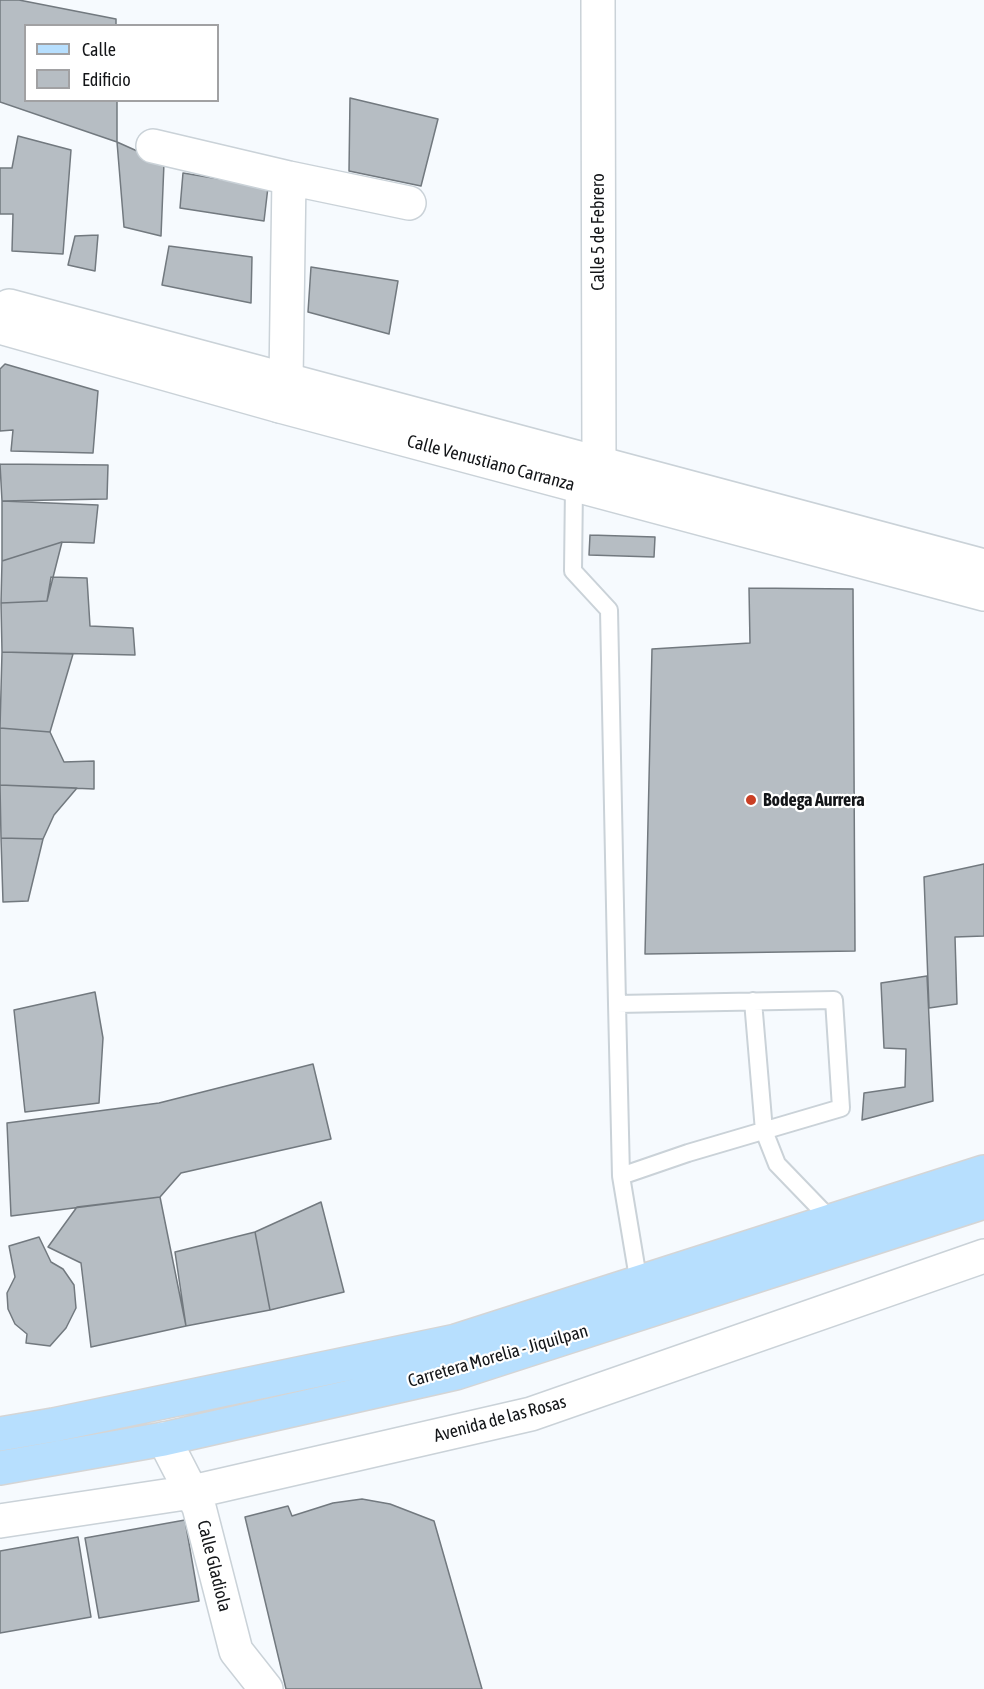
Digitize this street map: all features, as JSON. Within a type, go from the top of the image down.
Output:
[{"type":"main road","name":"Carretera Morelia - Jiquilpan","points":[[0,1434],[54,1425],[456,1341],[984,1172]]},
{"type":"main road","name":"Carretera Morelia - Jiquilpan","points":[[0,1468],[164,1439],[456,1372],[984,1202]]},
{"type":"street","name":"Calle 5 de Febrero","points":[[598,0],[599,463]]},
{"type":"street","points":[[153,146],[409,203]]},
{"type":"street","points":[[283,393],[289,178]]},
{"type":"street","name":"Calle Venustiano Carranza","points":[[0,304],[574,486],[984,594]]},
{"type":"street","name":"Calle Venustiano Carranza","points":[[0,327],[599,463],[984,566]]},
{"type":"street","points":[[574,486],[599,463]]},
{"type":"street","name":"Avenida de las Rosas","points":[[0,1521],[192,1492],[531,1414],[984,1256]]},
{"type":"street","name":"Calle Gladiola","points":[[164,1439],[199,1507],[236,1651],[266,1689]]},
{"type":"lane","points":[[574,486],[573,571],[609,610],[621,1176],[639,1284]]},
{"type":"lane","points":[[617,1004],[834,1000],[841,1108],[688,1153],[621,1176]]},
{"type":"lane","points":[[753,1001],[764,1131],[777,1164],[831,1220]]},
{"type":"building","points":[[0,0],[19,0],[116,19],[116,24],[24,24],[24,102],[117,102],[117,142],[0,102]]},
{"type":"building","points":[[350,98],[438,119],[421,186],[349,171]]},
{"type":"building","points":[[18,136],[71,150],[63,254],[12,251],[13,214],[0,214],[0,168],[12,168]]},
{"type":"building","points":[[117,142],[164,163],[161,236],[124,227]]},
{"type":"building","points":[[183,173],[268,187],[264,221],[180,208]]},
{"type":"building","points":[[98,235],[95,271],[68,265],[75,236]]},
{"type":"building","points":[[169,246],[252,257],[251,303],[162,285]]},
{"type":"building","points":[[311,267],[398,281],[389,334],[308,312]]},
{"type":"building","points":[[5,364],[98,391],[93,453],[11,451],[13,430],[0,431],[0,369]]},
{"type":"building","points":[[0,464],[108,465],[107,499],[2,501]]},
{"type":"building","points":[[2,501],[98,505],[94,543],[62,542],[2,561]]},
{"type":"building","points":[[590,535],[655,537],[654,557],[589,555]]},
{"type":"building","points":[[62,542],[47,601],[1,603],[2,561]]},
{"type":"building","points":[[51,577],[87,578],[90,626],[133,628],[135,655],[2,652],[1,603],[47,601]]},
{"type":"building","name":"Bodega Aurrera","points":[[749,588],[853,589],[855,951],[645,954],[652,649],[750,643]]},
{"type":"building","points":[[2,652],[73,654],[50,732],[0,728]]},
{"type":"building","points":[[0,728],[50,732],[64,762],[94,761],[94,789],[0,785]]},
{"type":"building","points":[[0,785],[77,788],[54,815],[43,839],[1,838]]},
{"type":"building","points":[[1,838],[43,839],[28,901],[3,902]]},
{"type":"building","points":[[984,864],[984,936],[955,937],[957,1004],[929,1008],[924,877]]},
{"type":"building","points":[[927,976],[933,1101],[862,1120],[864,1093],[905,1087],[906,1049],[884,1048],[881,983]]},
{"type":"building","points":[[95,992],[103,1038],[99,1103],[25,1112],[14,1010]]},
{"type":"building","points":[[313,1064],[331,1139],[181,1173],[160,1197],[11,1216],[7,1123],[159,1103]]},
{"type":"building","points":[[160,1197],[186,1326],[91,1347],[81,1263],[48,1247],[77,1207]]},
{"type":"building","points":[[321,1202],[344,1292],[270,1310],[255,1232]]},
{"type":"building","points":[[255,1232],[270,1310],[186,1326],[175,1252]]},
{"type":"building","points":[[39,1237],[51,1262],[63,1269],[74,1285],[76,1308],[66,1328],[50,1346],[26,1343],[27,1334],[15,1324],[8,1309],[7,1293],[15,1277],[9,1246]]},
{"type":"building","points":[[362,1499],[390,1504],[434,1521],[482,1689],[286,1689],[245,1517],[288,1506],[292,1516],[333,1503]]},
{"type":"building","points":[[185,1520],[199,1601],[99,1618],[85,1538]]},
{"type":"building","points":[[78,1537],[91,1617],[0,1633],[0,1551]]},
{"type":"place","name":"Bodega Aurrera","points":[[751,800]]}]
